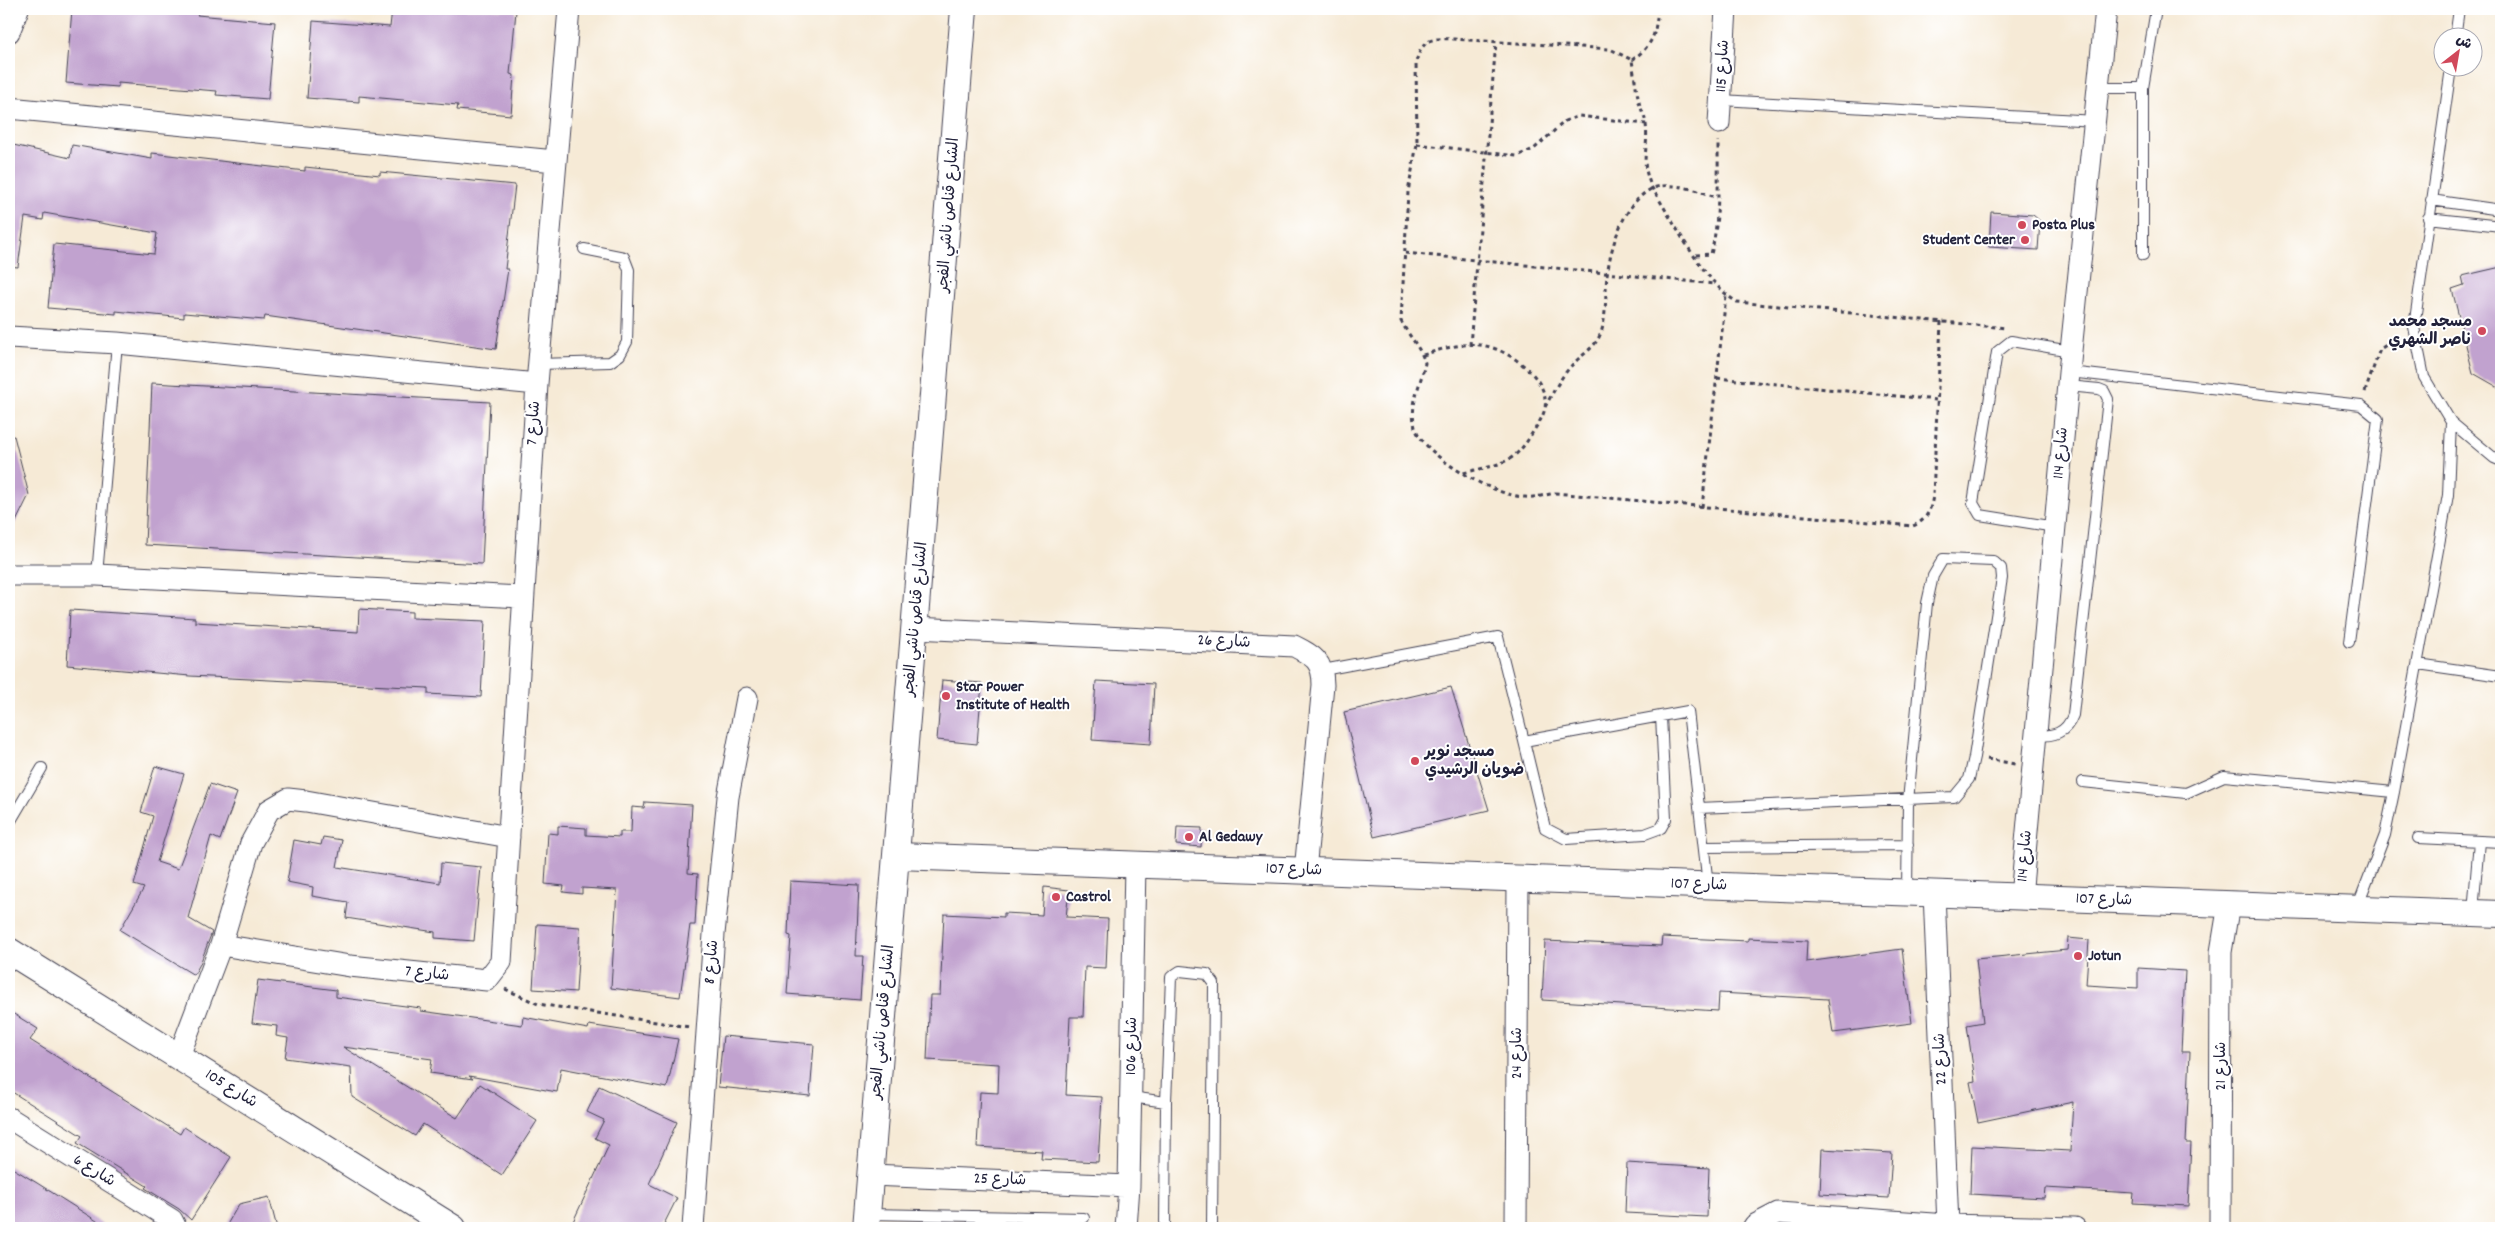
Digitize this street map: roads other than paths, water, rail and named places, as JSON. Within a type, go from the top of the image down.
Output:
[{"type":"street","points":[[9,32],[18,9]]},
{"type":"street","name":"شارع 7","points":[[221,945],[350,966],[487,980],[501,962],[537,374],[569,9]]},
{"type":"street","name":"الشارع قناص ناشي الفجر","points":[[867,1221],[964,9]]},
{"type":"street","name":"شارع 115","points":[[1718,123],[1726,9]]},
{"type":"street","name":"شارع 114","points":[[2021,897],[2069,369],[2096,121],[2106,9]]},
{"type":"street","points":[[9,108],[555,161]]},
{"type":"street","points":[[9,336],[537,374]]},
{"type":"street","points":[[9,575],[97,575],[522,597]]},
{"type":"street","name":"شارع 26","points":[[915,628],[1294,646],[1312,656],[1323,670]]},
{"type":"street","points":[[1305,871],[1323,670]]},
{"type":"street","name":"شارع 8","points":[[693,1228],[707,1030],[728,797],[747,698]]},
{"type":"street","points":[[180,1056],[221,945],[251,843],[269,810],[288,800],[509,837]]},
{"type":"street","name":"شارع 107","points":[[897,856],[2501,914]]},
{"type":"street","name":"شارع 106","points":[[1126,1228],[1129,1186],[1135,864]]},
{"type":"street","name":"شارع 24","points":[[1516,1228],[1518,878]]},
{"type":"street","name":"شارع 22","points":[[1934,894],[1948,1225]]},
{"type":"street","name":"شارع 21","points":[[2220,1228],[2222,952],[2229,904]]},
{"type":"street","name":"شارع 105","points":[[9,951],[453,1228]]},
{"type":"street","name":"شارع 6","points":[[9,1118],[172,1220],[176,1228]]},
{"type":"street","name":"شارع 25","points":[[871,1174],[1129,1186]]},
{"type":"street","points":[[1753,1228],[1755,1225],[1778,1213],[1948,1225],[2075,1228]]},
{"type":"lane","points":[[2143,255],[2143,88],[2156,9]]},
{"type":"lane","points":[[2456,28],[2459,9]]},
{"type":"lane","points":[[2449,78],[2428,218],[2414,327],[2424,376],[2451,422],[2494,458],[2501,461]]},
{"type":"lane","points":[[2098,88],[2143,88]]},
{"type":"lane","points":[[1721,100],[2096,121]]},
{"type":"lane","points":[[2431,200],[2501,210]]},
{"type":"lane","points":[[2428,218],[2501,226]]},
{"type":"lane","points":[[537,374],[610,362],[620,355],[627,342],[629,270],[624,257],[584,249]]},
{"type":"lane","points":[[2036,736],[2055,735],[2062,732],[2073,715],[2108,403],[2107,395],[2104,391],[2069,369],[2011,341],[1997,352],[1973,503],[1980,515],[2055,527]]},
{"type":"lane","points":[[97,575],[117,344]]},
{"type":"lane","points":[[2069,369],[2361,404],[2378,419],[2349,642]]},
{"type":"lane","points":[[2356,909],[2384,835],[2394,792],[2448,495],[2451,422]]},
{"type":"lane","points":[[1700,808],[1908,800],[1954,797],[1969,778],[1974,757],[2001,587],[2001,568],[1993,561],[1943,559],[1933,576],[1927,603],[1908,800],[1908,893]]},
{"type":"lane","points":[[1323,670],[1498,637],[1545,828],[1566,839],[1645,834],[1661,828],[1666,819],[1661,716]]},
{"type":"lane","points":[[2418,664],[2501,676]]},
{"type":"lane","points":[[1524,741],[1688,711],[1708,886]]},
{"type":"lane","points":[[9,824],[42,768]]},
{"type":"lane","points":[[2083,782],[2186,793],[2224,776],[2394,792]]},
{"type":"lane","points":[[2418,838],[2501,842]]},
{"type":"lane","points":[[2473,913],[2479,841]]},
{"type":"lane","points":[[1704,847],[1908,845]]},
{"type":"lane","points":[[1165,1228],[1166,1102],[1171,977],[1180,971],[1207,974],[1214,983],[1212,1228]]},
{"type":"lane","points":[[1131,1097],[1166,1102]]},
{"type":"lane","points":[[867,1221],[1084,1218]]},
{"type":"place","name":"Posta Plus","points":[[2022,225]]},
{"type":"place","name":"Student Center","points":[[2025,240]]},
{"type":"place","name":"مسجد محمد ناصر الشهري","points":[[2482,331]]},
{"type":"place","name":"Star Power Institute of Health","points":[[946,696]]},
{"type":"place","name":"مسجد نوير ضويان الرشيدي","points":[[1415,761]]},
{"type":"place","name":"Al Gedawy","points":[[1189,837]]},
{"type":"place","name":"Castrol","points":[[1056,897]]},
{"type":"place","name":"Jotun","points":[[2078,956]]}]
